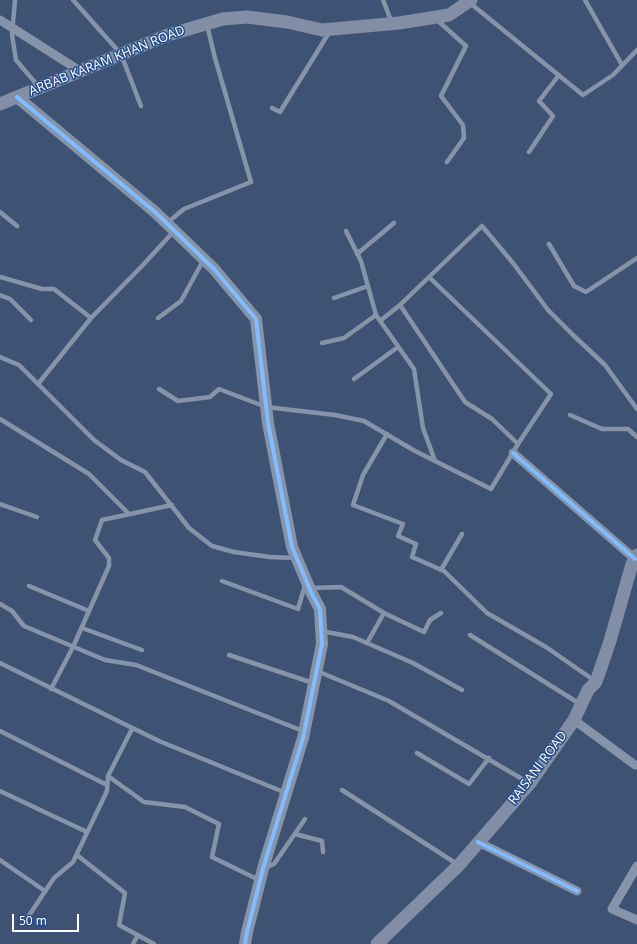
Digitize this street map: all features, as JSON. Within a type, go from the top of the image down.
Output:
[{"type":"main road","name":"ARBAB KARAM KHAN ROAD","points":[[0,104],[168,34],[223,19],[247,17],[287,22],[322,30],[331,30],[392,24],[449,15],[470,1]]},
{"type":"main road","name":"RAISANI ROAD","points":[[377,944],[459,865],[530,783],[574,720],[588,690],[596,682],[610,641],[632,564],[636,557]]},
{"type":"street","points":[[0,20],[80,71]]},
{"type":"street","points":[[17,97],[155,212],[214,269],[256,319],[270,438],[292,547],[320,609],[322,644],[304,732],[261,875],[245,944]]},
{"type":"street","points":[[513,453],[636,557]]},
{"type":"street","points":[[574,720],[635,765]]},
{"type":"street","points":[[478,842],[577,891]]},
{"type":"street","points":[[637,866],[612,909],[637,920]]},
{"type":"lane","points":[[15,0],[12,34],[16,60],[39,88]]},
{"type":"lane","points":[[73,0],[121,54],[141,106]]},
{"type":"lane","points":[[383,0],[392,24]]},
{"type":"lane","points":[[585,0],[622,65]]},
{"type":"lane","points":[[470,1],[583,95],[613,75],[637,50]]},
{"type":"lane","points":[[435,17],[466,46],[441,96],[464,125],[464,138],[447,162]]},
{"type":"lane","points":[[38,384],[91,318],[142,266],[184,209],[251,182],[215,58],[207,23]]},
{"type":"lane","points":[[272,108],[280,112],[331,30]]},
{"type":"lane","points":[[529,152],[552,116],[539,100],[559,75]]},
{"type":"lane","points":[[0,212],[17,226]]},
{"type":"lane","points":[[357,254],[394,223]]},
{"type":"lane","points":[[380,321],[400,305],[482,226],[513,263],[548,310],[605,365],[637,409]]},
{"type":"lane","points":[[346,231],[361,261],[376,315],[414,369],[423,428],[435,461]]},
{"type":"lane","points":[[549,244],[574,286],[586,292],[637,258]]},
{"type":"lane","points":[[158,318],[181,301],[204,259]]},
{"type":"lane","points":[[0,277],[42,289],[54,289],[91,318]]},
{"type":"lane","points":[[159,389],[178,401],[210,397],[219,389],[266,407],[335,415],[364,421],[435,461],[491,489],[518,444],[551,394],[429,277]]},
{"type":"lane","points":[[334,298],[368,286]]},
{"type":"lane","points":[[0,295],[10,299],[31,320]]},
{"type":"lane","points":[[400,305],[465,402],[492,419],[518,444]]},
{"type":"lane","points":[[322,343],[344,338],[376,315]]},
{"type":"lane","points":[[354,379],[398,347]]},
{"type":"lane","points":[[0,357],[19,365],[94,440],[121,460],[145,472],[189,528],[212,546],[234,552],[270,557],[296,558]]},
{"type":"lane","points":[[570,415],[602,429],[628,429],[637,437]]},
{"type":"lane","points":[[0,419],[89,474],[129,514]]},
{"type":"lane","points":[[387,434],[363,475],[353,505],[403,524],[398,536],[416,544],[412,557],[444,571],[487,613],[546,647],[596,682]]},
{"type":"lane","points":[[0,504],[37,517]]},
{"type":"lane","points":[[51,689],[82,628],[109,566],[109,558],[95,540],[102,520],[172,505]]},
{"type":"lane","points":[[441,570],[462,534]]},
{"type":"lane","points":[[222,581],[298,608],[308,585],[341,587],[384,613],[424,632],[430,620],[441,613]]},
{"type":"lane","points":[[29,586],[89,611]]},
{"type":"lane","points":[[0,604],[12,611],[24,626],[73,647],[105,660],[136,665],[304,732]]},
{"type":"lane","points":[[368,643],[384,613]]},
{"type":"lane","points":[[82,628],[142,650]]},
{"type":"lane","points":[[322,631],[353,637],[368,643],[413,663],[462,690]]},
{"type":"lane","points":[[470,635],[582,705]]},
{"type":"lane","points":[[229,655],[315,677],[389,701],[530,783]]},
{"type":"lane","points":[[0,663],[159,741],[286,793]]},
{"type":"lane","points":[[28,917],[54,878],[73,862],[77,855],[106,790],[108,776],[132,728]]},
{"type":"lane","points":[[0,731],[107,785]]},
{"type":"lane","points":[[417,753],[469,784],[489,758]]},
{"type":"lane","points":[[108,776],[144,802],[186,807],[219,824],[212,857],[261,875],[274,864],[305,819]]},
{"type":"lane","points":[[342,790],[459,865]]},
{"type":"lane","points":[[0,791],[87,832]]},
{"type":"lane","points":[[295,834],[322,841],[323,852]]},
{"type":"lane","points":[[77,855],[125,893],[119,925],[154,944]]},
{"type":"lane","points":[[0,860],[45,891]]},
{"type":"lane","points":[[133,944],[138,935]]},
{"type":"cycle path","points":[[17,97],[155,212],[214,269],[256,319],[268,423],[292,547],[311,592],[320,609],[322,644],[303,738],[264,865],[245,944]]},
{"type":"cycle path","points":[[513,453],[635,559]]},
{"type":"cycle path","points":[[478,842],[577,891]]}]
